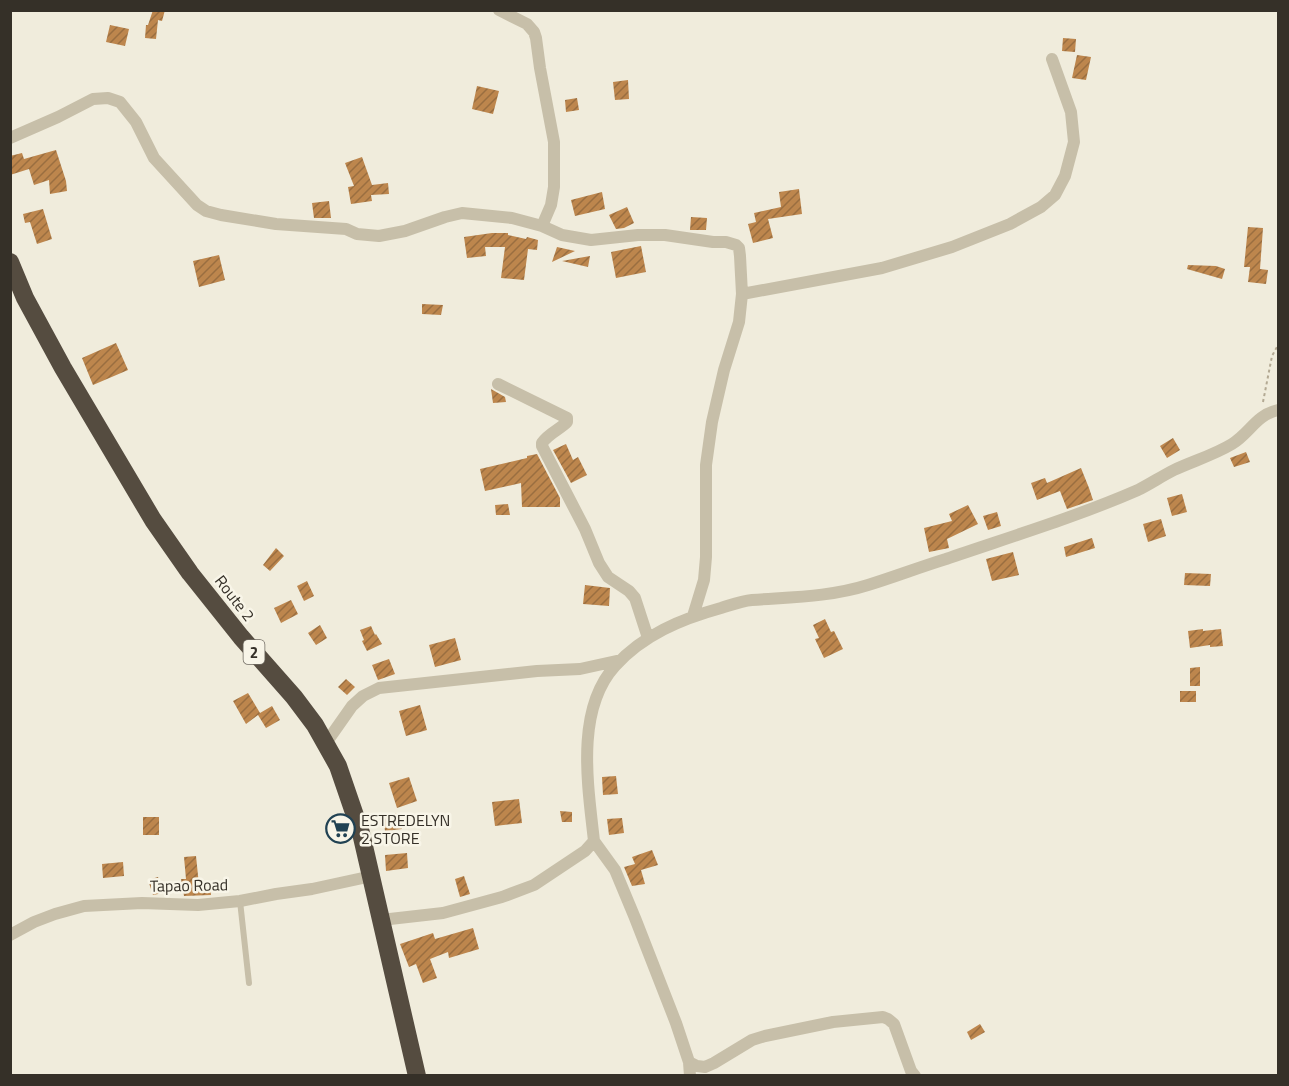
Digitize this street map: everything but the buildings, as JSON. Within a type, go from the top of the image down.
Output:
[{"type":"highway","name":"Route 2","points":[[10,262],[25,298],[63,368],[153,520],[190,573],[241,638],[294,697],[315,725],[338,766],[362,833],[417,1076]]},
{"type":"street","points":[[499,10],[527,24],[537,38],[540,68],[554,142],[554,187],[551,205],[542,226]]},
{"type":"street","points":[[742,294],[882,268],[952,247],[1010,224],[1041,207],[1055,195],[1065,176],[1074,142],[1071,112],[1052,59]]},
{"type":"street","points":[[10,138],[93,99],[108,98],[120,102],[136,122],[154,158],[197,205],[206,211],[221,215],[276,224],[346,229],[357,234],[379,236],[405,231],[462,213],[512,218],[542,226],[562,235],[591,240],[638,235],[665,235],[733,243],[739,248],[741,273],[742,294],[739,322],[724,370],[712,422],[706,465],[704,580],[693,616]]},
{"type":"street","points":[[498,384],[567,418],[567,422],[549,434],[542,443],[542,447],[585,529],[599,563],[608,577],[629,591],[635,598],[648,638]]},
{"type":"street","points":[[690,1076],[689,1062],[672,1012],[615,870],[594,840],[588,794],[588,727],[604,679],[621,660],[648,638],[693,616],[749,601],[827,594],[858,588],[1027,533],[1140,489],[1231,445],[1244,436],[1261,417],[1278,410]]},
{"type":"street","points":[[326,743],[352,706],[363,696],[379,688],[537,670],[580,669],[621,660]]},
{"type":"street","points":[[381,920],[443,913],[502,897],[534,885],[585,851],[594,840]]},
{"type":"street","name":"Tapao Road","points":[[10,935],[34,922],[84,906],[142,903],[198,905],[240,901],[372,876]]},
{"type":"street","points":[[689,1062],[705,1067],[752,1040],[784,1031],[832,1022],[883,1017],[894,1024],[911,1071],[915,1076]]},
{"type":"lane","points":[[240,901],[249,983]]},
{"type":"path","points":[[1261,417],[1272,356],[1278,345]]},
{"type":"place","name":"ESTREDELYN 2 STORE","points":[[340,829]]}]
